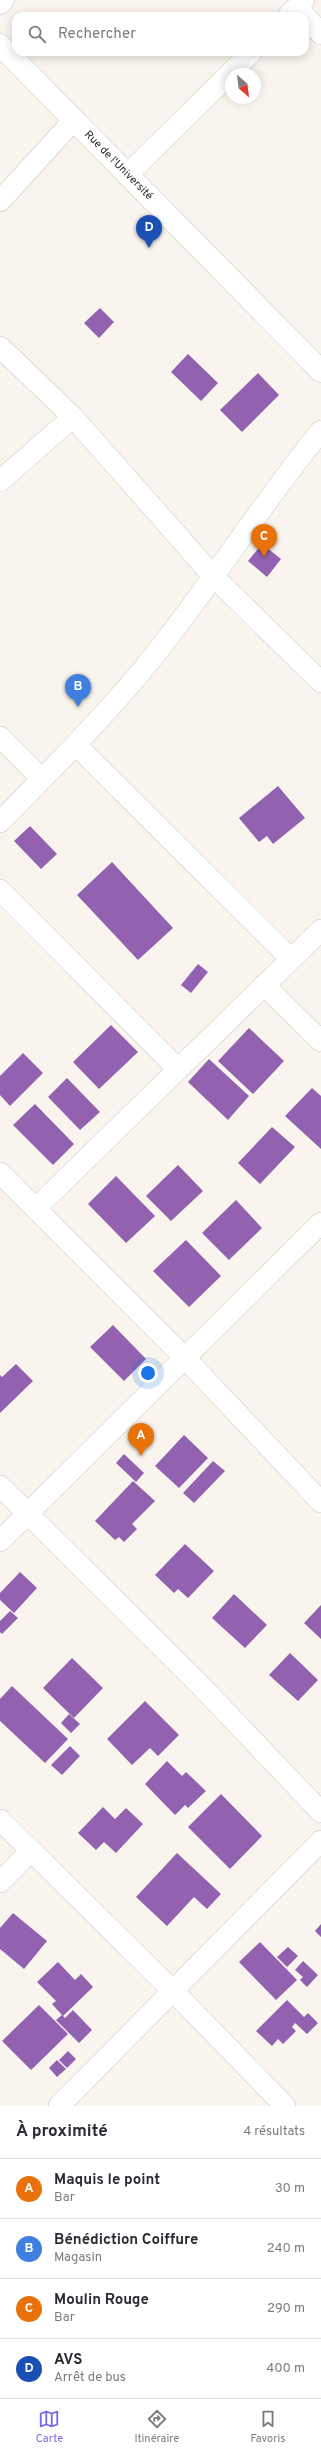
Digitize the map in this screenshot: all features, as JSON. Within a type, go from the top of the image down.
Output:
[{"type":"main road","points":[[0,3],[3,0]]},
{"type":"main road","name":"Rue de l'Université","points":[[0,45],[73,121],[321,371]]},
{"type":"street","points":[[309,21],[321,34]]},
{"type":"street","points":[[127,175],[248,56]]},
{"type":"street","points":[[0,201],[73,121]]},
{"type":"street","points":[[0,347],[73,417],[213,576],[321,682]]},
{"type":"street","points":[[0,481],[73,417]]},
{"type":"street","points":[[0,822],[76,745],[141,672],[213,576],[282,479],[321,431]]},
{"type":"street","points":[[0,737],[42,779]]},
{"type":"street","points":[[76,745],[291,959]]},
{"type":"street","points":[[0,890],[178,1069]]},
{"type":"street","points":[[36,1208],[321,930]]},
{"type":"street","points":[[264,985],[321,1041]]},
{"type":"street","points":[[0,1173],[186,1358],[321,1502]]},
{"type":"street","points":[[0,1541],[186,1358],[321,1222]]},
{"type":"street","points":[[0,1486],[200,1685],[321,1812]]},
{"type":"street","points":[[0,1820],[173,1991],[285,2106]]},
{"type":"street","points":[[59,2106],[321,1841]]},
{"type":"street","points":[[0,1882],[31,1851]]},
{"type":"building","points":[[100,308],[114,322],[99,338],[84,323]]},
{"type":"building","points":[[188,354],[218,383],[201,401],[171,372]]},
{"type":"building","points":[[258,373],[279,395],[242,432],[220,410]]},
{"type":"building","points":[[262,544],[281,559],[267,577],[248,561]]},
{"type":"building","points":[[278,786],[305,818],[273,844],[267,836],[259,842],[239,818]]},
{"type":"building","points":[[30,826],[57,854],[41,869],[14,841]]},
{"type":"building","points":[[112,862],[173,928],[138,960],[77,895]]},
{"type":"building","points":[[198,964],[208,972],[191,993],[181,985]]},
{"type":"building","points":[[111,1025],[138,1052],[99,1089],[73,1062]]},
{"type":"building","points":[[249,1028],[284,1061],[253,1094],[218,1061]]},
{"type":"building","points":[[23,1053],[43,1073],[10,1106],[0,1095],[0,1076]]},
{"type":"building","points":[[209,1059],[249,1096],[228,1120],[188,1082]]},
{"type":"building","points":[[67,1078],[100,1112],[80,1130],[48,1097]]},
{"type":"building","points":[[312,1088],[321,1096],[321,1149],[285,1116]]},
{"type":"building","points":[[35,1104],[74,1144],[53,1165],[13,1125]]},
{"type":"building","points":[[272,1127],[295,1147],[260,1184],[238,1163]]},
{"type":"building","points":[[178,1165],[203,1191],[171,1221],[146,1196]]},
{"type":"building","points":[[116,1176],[155,1216],[126,1243],[88,1204]]},
{"type":"building","points":[[236,1200],[262,1228],[229,1260],[202,1233]]},
{"type":"building","points":[[186,1240],[221,1276],[189,1307],[153,1271]]},
{"type":"building","points":[[113,1325],[146,1359],[124,1381],[90,1347]]},
{"type":"building","points":[[16,1364],[33,1381],[0,1413],[0,1375],[2,1377]]},
{"type":"building","points":[[184,1435],[208,1458],[179,1488],[155,1466]]},
{"type":"building","points":[[124,1454],[144,1473],[136,1482],[116,1463]]},
{"type":"building","points":[[213,1461],[225,1471],[194,1503],[183,1493]]},
{"type":"building","points":[[133,1481],[155,1501],[132,1524],[137,1529],[124,1542],[119,1537],[115,1540],[95,1521]]},
{"type":"building","points":[[185,1544],[214,1571],[188,1598],[178,1589],[174,1593],[155,1575]]},
{"type":"building","points":[[20,1572],[37,1588],[14,1613],[0,1600],[0,1593]]},
{"type":"building","points":[[234,1594],[267,1625],[245,1648],[212,1618]]},
{"type":"building","points":[[321,1605],[321,1639],[304,1623]]},
{"type":"building","points":[[10,1611],[18,1618],[2,1634],[0,1632],[0,1621]]},
{"type":"building","points":[[290,1653],[318,1680],[298,1701],[269,1675]]},
{"type":"building","points":[[72,1658],[103,1688],[74,1718],[43,1688]]},
{"type":"building","points":[[12,1686],[68,1739],[45,1763],[0,1721],[0,1699]]},
{"type":"building","points":[[145,1701],[179,1735],[158,1756],[150,1748],[132,1765],[107,1739]]},
{"type":"building","points":[[69,1714],[80,1724],[71,1733],[61,1723]]},
{"type":"building","points":[[70,1746],[80,1756],[62,1775],[51,1765]]},
{"type":"building","points":[[167,1761],[182,1776],[186,1772],[206,1791],[188,1808],[185,1805],[175,1815],[145,1784]]},
{"type":"building","points":[[221,1794],[262,1836],[230,1869],[188,1827]]},
{"type":"building","points":[[103,1807],[115,1819],[126,1808],[143,1824],[116,1853],[104,1842],[96,1850],[78,1833]]},
{"type":"building","points":[[177,1853],[221,1894],[207,1909],[194,1897],[167,1926],[136,1897]]},
{"type":"building","points":[[13,1913],[47,1941],[24,1969],[0,1949],[0,1928]]},
{"type":"building","points":[[321,1924],[321,1937],[315,1931]]},
{"type":"building","points":[[260,1942],[297,1980],[276,2000],[239,1962]]},
{"type":"building","points":[[288,1947],[298,1956],[287,1967],[277,1957]]},
{"type":"building","points":[[303,1961],[318,1975],[307,1987],[300,1980],[303,1977],[295,1970]]},
{"type":"building","points":[[58,1962],[75,1980],[81,1974],[93,1987],[63,2016],[65,2018],[73,2010],[92,2030],[79,2043],[56,2020],[62,2015],[52,2004],[56,2001],[37,1982]]},
{"type":"building","points":[[287,2000],[304,2017],[308,2013],[318,2023],[307,2034],[295,2023],[292,2027],[296,2031],[283,2044],[278,2039],[272,2046],[256,2031]]},
{"type":"building","points":[[39,2005],[68,2034],[31,2070],[2,2041]]},
{"type":"building","points":[[68,2051],[76,2059],[67,2068],[59,2060]]},
{"type":"building","points":[[57,2060],[66,2069],[57,2077],[49,2068]]},
{"type":"place","name":"AVS","points":[[149,248]]},
{"type":"place","name":"Moulin Rouge","points":[[264,557]]},
{"type":"place","name":"Bénédiction Coiffure","points":[[78,707]]},
{"type":"place","name":"Maquis le point","points":[[141,1456]]}]
